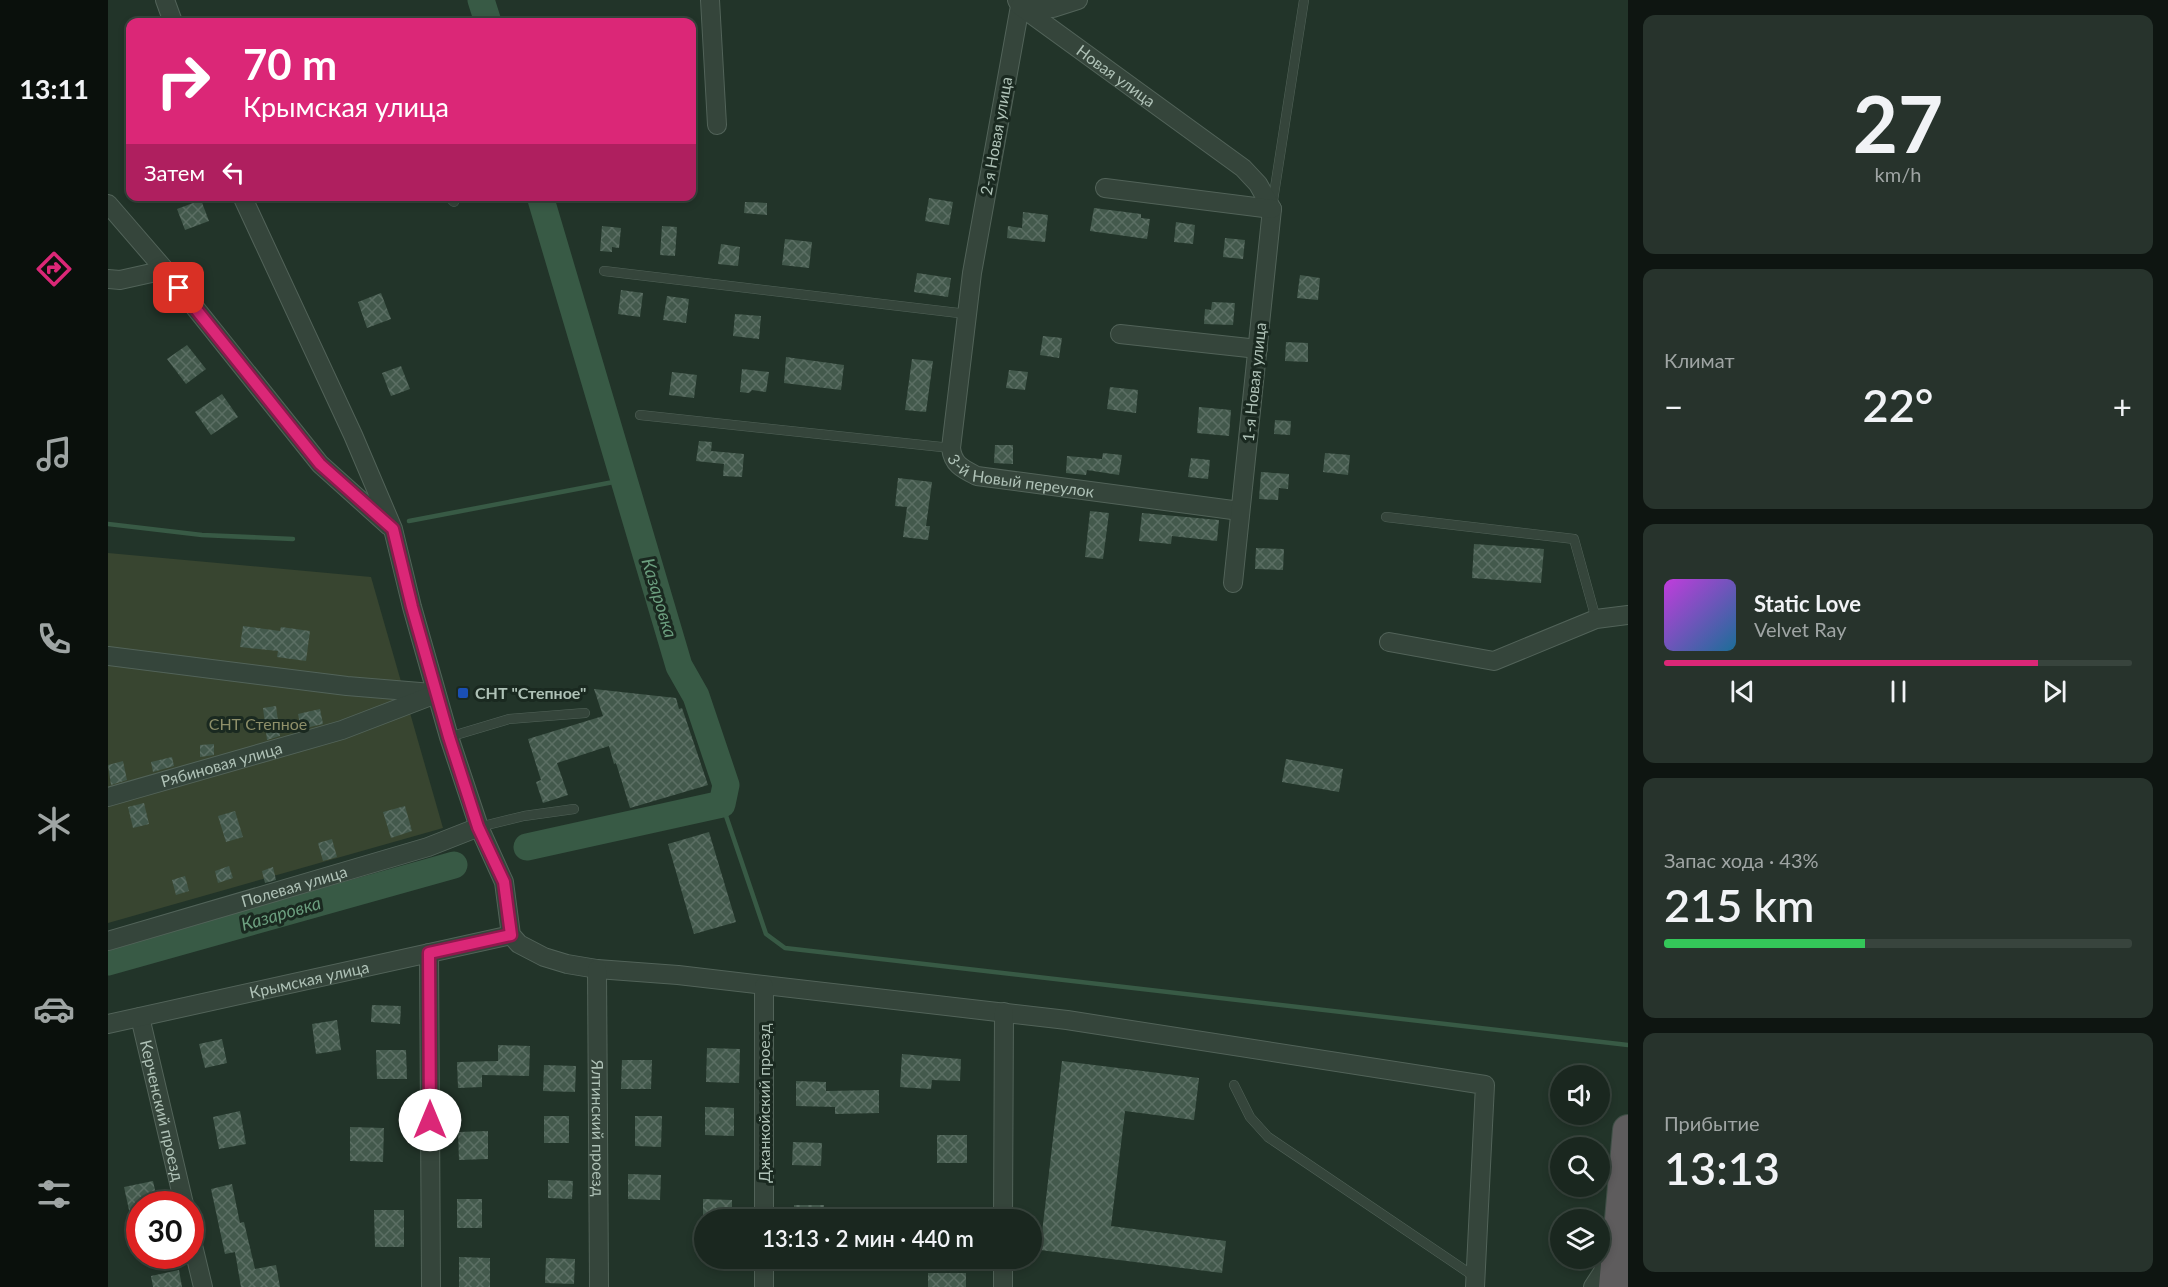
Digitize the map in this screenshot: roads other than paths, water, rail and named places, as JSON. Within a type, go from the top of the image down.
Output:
[{"type":"highway","points":[[1614,1287],[1628,1130]]},
{"type":"street","points":[[165,0],[171,18]]},
{"type":"street","points":[[710,0],[717,125]]},
{"type":"street","points":[[1018,3],[1053,8],[1078,0]]},
{"type":"street","name":"Новая улица","points":[[1018,3],[1243,168],[1258,184],[1272,209]]},
{"type":"street","name":"2-я Новая улица","points":[[972,273],[1018,3]]},
{"type":"street","points":[[1105,188],[1272,209]]},
{"type":"street","points":[[244,201],[353,435],[393,529],[412,607],[449,737],[478,827],[504,882],[511,935],[527,949],[544,957],[597,969],[678,975],[1004,1012],[1485,1085],[1475,1282]]},
{"type":"street","points":[[108,204],[165,270],[320,464],[393,529]]},
{"type":"street","name":"1-я Новая улица","points":[[1233,583],[1272,209]]},
{"type":"street","points":[[108,279],[120,280],[165,270]]},
{"type":"street","name":"3-й Новый переулок","points":[[972,273],[951,448],[952,457],[957,465],[977,476],[1240,511]]},
{"type":"street","points":[[1120,334],[1258,349]]},
{"type":"street","points":[[1389,642],[1494,661],[1596,619],[1628,615]]},
{"type":"street","points":[[108,656],[347,686],[436,694]]},
{"type":"street","name":"Рябиновая улица","points":[[108,797],[342,730],[436,694]]},
{"type":"street","name":"Полевая улица","points":[[108,941],[428,847],[478,827]]},
{"type":"street","name":"Крымская улица","points":[[108,1024],[511,935]]},
{"type":"street","points":[[429,953],[431,1287]]},
{"type":"street","name":"Ялтинский проезд","points":[[597,969],[599,1287]]},
{"type":"street","name":"Джанкойский проезд","points":[[764,986],[764,1209]]},
{"type":"street","points":[[1003,1209],[1004,1012]]},
{"type":"street","name":"Керченский проезд","points":[[140,1017],[181,1191]]},
{"type":"street","points":[[1593,1287],[1604,1269],[1608,1239],[1620,1218]]},
{"type":"street","points":[[199,1269],[203,1287]]},
{"type":"street","points":[[764,1269],[764,1287]]},
{"type":"street","points":[[1003,1269],[1003,1287]]},
{"type":"lane","points":[[1272,209],[1304,0]]},
{"type":"lane","points":[[604,271],[967,314]]},
{"type":"lane","points":[[640,416],[951,448]]},
{"type":"lane","points":[[1386,517],[1574,539],[1596,619]]},
{"type":"lane","points":[[449,737],[508,719],[585,713]]},
{"type":"lane","points":[[478,827],[524,816],[574,808]]},
{"type":"lane","points":[[1234,1085],[1250,1117],[1268,1137],[1475,1282]]},
{"type":"waterway","name":"Казаровка","points":[[481,0],[487,18]]},
{"type":"waterway","name":"Казаровка","points":[[527,847],[722,804],[726,785],[696,696],[679,666],[541,201]]},
{"type":"waterway","points":[[409,521],[624,480]]},
{"type":"waterway","points":[[108,524],[202,535],[293,539]]},
{"type":"waterway","points":[[722,804],[766,934],[785,948],[1628,1045]]},
{"type":"waterway","name":"Казаровка","points":[[108,962],[454,865]]},
{"type":"place","name":"СНТ \"Степное\"","points":[[463,693]]},
{"type":"park label","name":"СНТ Степное","points":[[258,724]]}]
